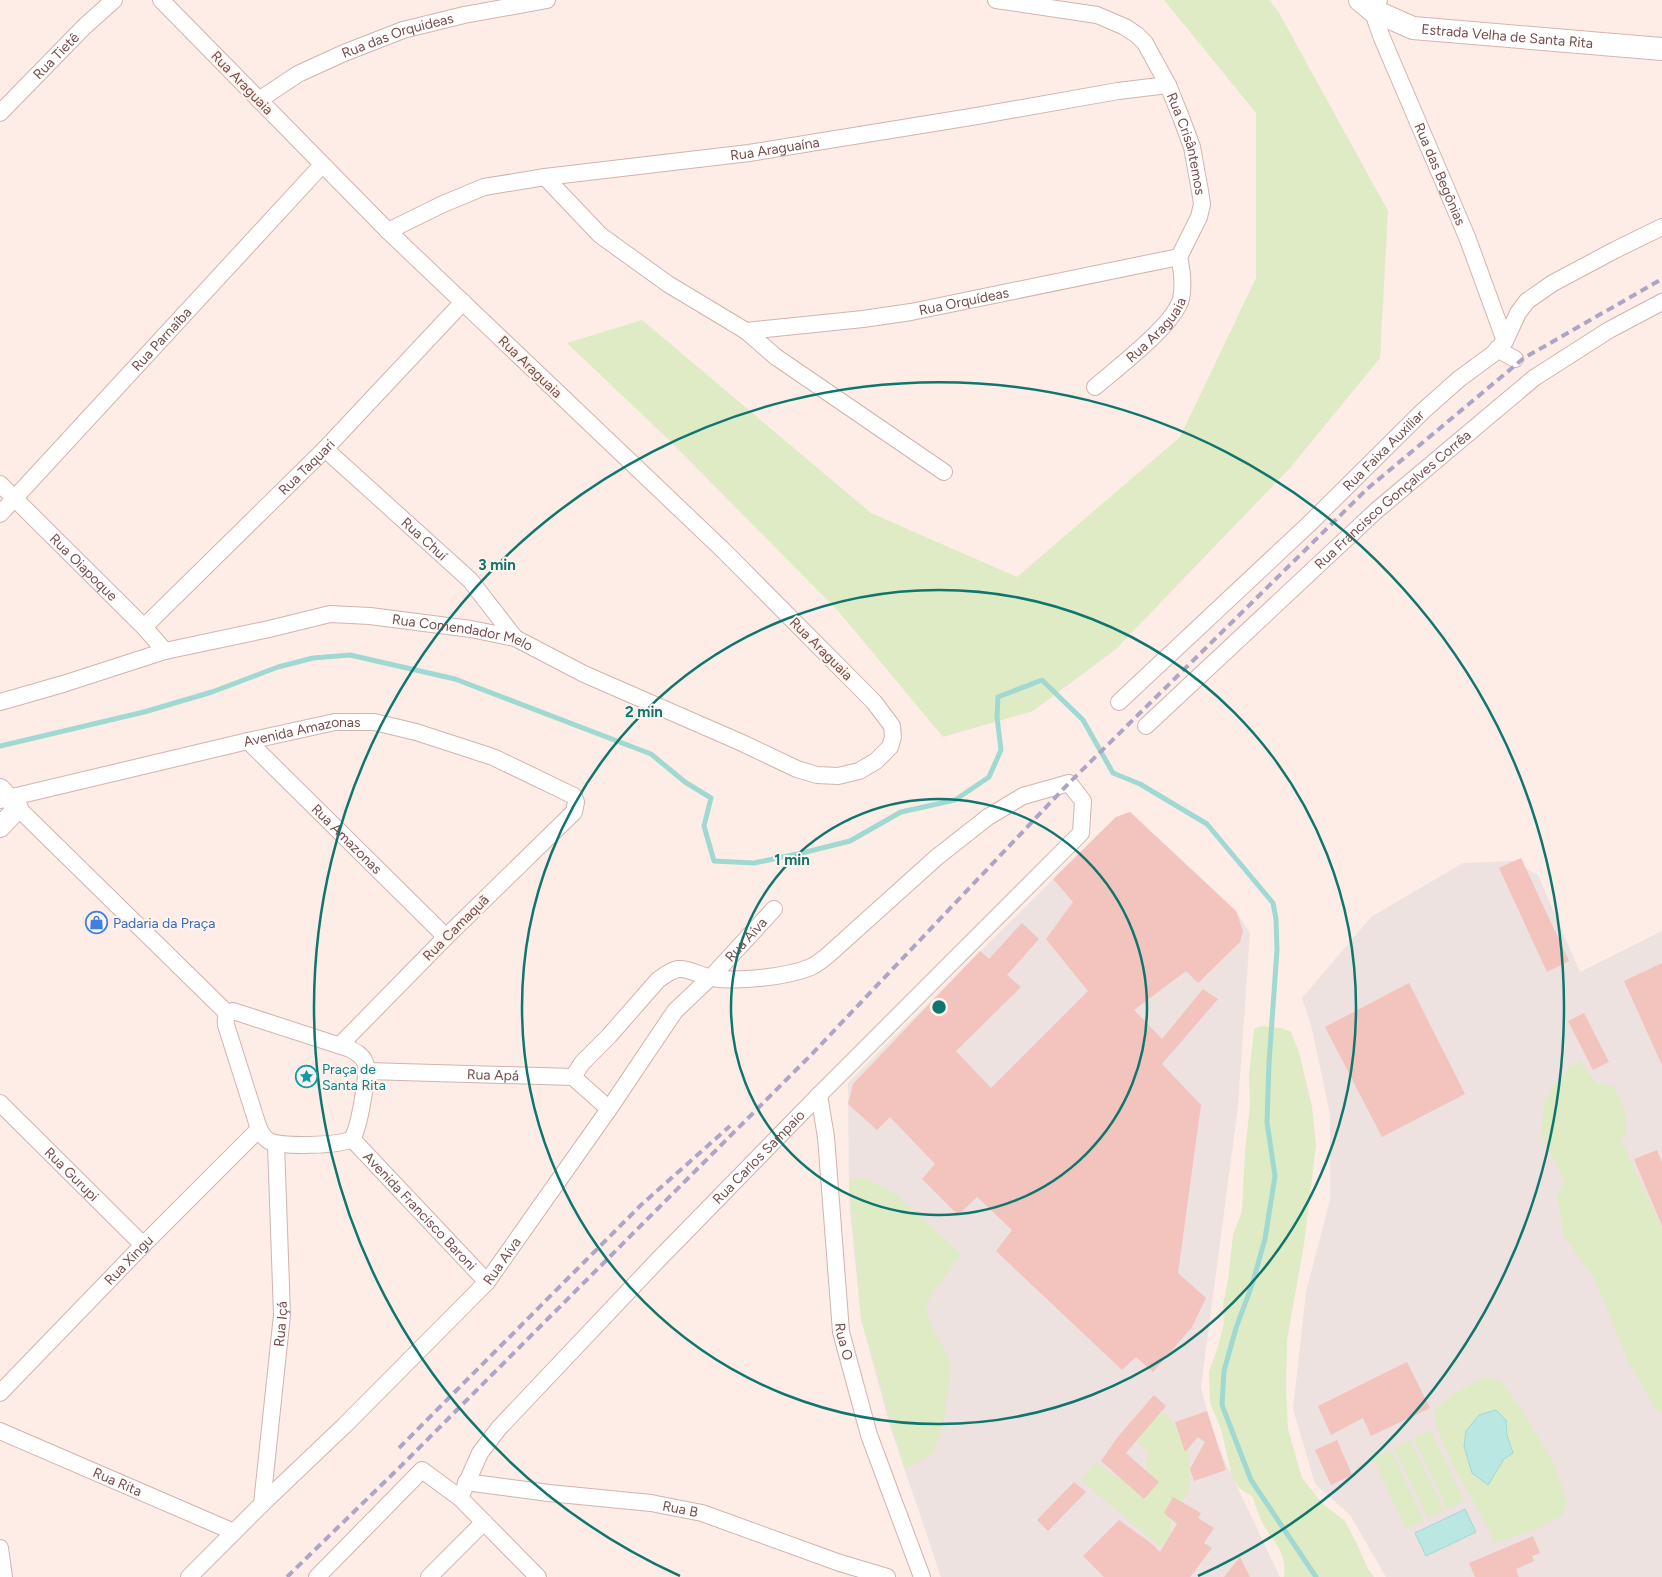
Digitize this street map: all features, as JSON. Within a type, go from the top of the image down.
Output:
[{"type":"main road","name":"Estrada Velha de Santa Rita","points":[[1370,3],[1413,28],[1662,49]]},
{"type":"street","name":"Rua Tietê","points":[[0,112],[85,26],[114,0]]},
{"type":"street","name":"Rua Araguaia","points":[[161,0],[388,231],[724,551],[874,702],[892,726],[893,737]]},
{"type":"street","name":"Rua das Orquideas","points":[[259,100],[298,74],[344,53],[404,30],[464,15],[547,0]]},
{"type":"street","points":[[996,0],[1072,10],[1109,19],[1131,31],[1145,43],[1168,85]]},
{"type":"street","name":"Rua das Begônias","points":[[1370,3],[1382,38],[1467,237],[1501,345]]},
{"type":"street","name":"Rua Araguaína","points":[[388,231],[443,204],[484,187],[545,177],[749,153],[1118,91],[1168,85]]},
{"type":"street","name":"Rua Crisântemos","points":[[1168,85],[1192,147],[1202,204],[1199,217],[1179,257]]},
{"type":"street","name":"Rua Parnaíba","points":[[0,514],[322,165]]},
{"type":"street","points":[[545,177],[600,235],[668,284],[746,331],[776,357],[944,472]]},
{"type":"street","name":"Rua Faixa Auxiliar","points":[[1119,702],[1309,524],[1423,412],[1501,345],[1518,313],[1527,301],[1553,283],[1662,227]]},
{"type":"street","name":"Rua Araguaia","points":[[1095,387],[1162,328],[1176,310],[1181,299],[1183,273],[1179,257]]},
{"type":"street","name":"Rua Orquídeas","points":[[746,331],[911,312],[1179,257]]},
{"type":"street","name":"Rua Taquari","points":[[144,627],[325,449],[462,302]]},
{"type":"street","name":"Rua Francisco Gonçalves Corrêa","points":[[1146,726],[1377,510],[1534,378],[1609,330],[1662,302]]},
{"type":"street","points":[[1501,345],[1515,359]]},
{"type":"street","name":"Rua Chuí","points":[[325,449],[470,580],[514,638]]},
{"type":"street","name":"Rua Oiapoque","points":[[0,484],[165,650]]},
{"type":"street","name":"Rua Comendador Melo","points":[[0,702],[63,684],[165,650],[269,629],[330,614],[370,616],[514,638],[584,674],[797,769],[817,775],[838,776],[858,771],[876,761],[890,747],[893,737]]},
{"type":"street","name":"Avenida Amazonas","points":[[6,799],[335,722],[374,722],[416,732],[492,757],[574,796],[576,802],[574,812]]},
{"type":"street","name":"Rua Amazonas","points":[[248,741],[446,937]]},
{"type":"street","name":"Rua Carlos Sampaio","points":[[460,1498],[480,1452],[499,1428],[658,1260],[819,1095],[1081,833],[1083,801],[1070,783],[1023,796],[988,817],[937,857],[811,967],[789,974],[741,979],[709,978]]},
{"type":"street","points":[[0,827],[6,799]]},
{"type":"street","points":[[6,799],[228,1014]]},
{"type":"street","name":"Rua Camaquã","points":[[340,1045],[446,937],[574,812]]},
{"type":"street","name":"Rua Aíva","points":[[189,1577],[262,1504],[346,1425],[487,1282],[675,1011],[774,909]]},
{"type":"street","points":[[608,1109],[573,1077],[582,1063],[609,1036],[658,980],[668,973],[676,969],[682,969],[693,971],[709,978]]},
{"type":"street","points":[[276,1144],[265,1138],[259,1129],[226,1025],[225,1019],[228,1014],[238,1011],[350,1048],[359,1054],[365,1062],[366,1071]]},
{"type":"street","name":"Rua Apá","points":[[366,1071],[573,1077]]},
{"type":"street","name":"Avenida Francisco Baroni","points":[[276,1144],[341,1143],[352,1139],[359,1122],[366,1071]]},
{"type":"street","name":"Rua O","points":[[819,1095],[826,1137],[841,1332],[870,1435],[922,1577]]},
{"type":"street","name":"Rua Gurupi","points":[[0,1103],[143,1245]]},
{"type":"street","name":"Rua Xingu","points":[[0,1393],[143,1245],[259,1129]]},
{"type":"street","name":"Avenida Francisco Baroni","points":[[352,1139],[487,1282]]},
{"type":"street","name":"Rua Içá","points":[[262,1504],[282,1315],[276,1144]]},
{"type":"street","name":"Rua Rita","points":[[0,1431],[234,1532]]},
{"type":"street","points":[[316,1577],[422,1470],[460,1498],[533,1575]]},
{"type":"street","name":"Rua B","points":[[466,1482],[549,1493],[651,1503],[702,1514],[887,1577]]},
{"type":"street","points":[[429,1577],[484,1522]]},
{"type":"street","points":[[0,1548],[4,1577]]},
{"type":"shaded area","points":[[1130,812],[1236,911],[1250,933],[1238,1106],[1201,1387],[1214,1438],[1280,1577],[941,1577],[890,1426],[861,1319],[849,1200],[848,1083],[1116,817]]},
{"type":"shaded area","points":[[1512,861],[1538,875],[1580,972],[1662,931],[1662,1577],[1386,1577],[1350,1515],[1315,1484],[1293,1409],[1306,1292],[1330,1200],[1330,1115],[1312,1029],[1302,998],[1371,917],[1463,863]]},
{"type":"green space","points":[[1164,0],[1269,0],[1278,11],[1388,211],[1380,358],[1290,468],[1115,650],[1033,711],[943,737],[839,612],[667,438],[567,343],[642,320],[871,513],[1017,577],[1180,437],[1256,278],[1256,113]]},
{"type":"green space","points":[[1261,1026],[1281,1028],[1291,1032],[1299,1052],[1312,1107],[1316,1145],[1304,1244],[1287,1340],[1286,1389],[1288,1429],[1302,1478],[1323,1504],[1345,1521],[1368,1569],[1374,1577],[1284,1577],[1282,1555],[1262,1523],[1252,1496],[1240,1489],[1232,1477],[1221,1429],[1210,1403],[1209,1371],[1224,1323],[1223,1305],[1233,1235],[1242,1211],[1245,1150],[1250,1106],[1249,1076],[1254,1029]]},
{"type":"green space","points":[[1580,1061],[1589,1074],[1591,1074],[1595,1083],[1614,1086],[1625,1112],[1627,1135],[1621,1139],[1662,1229],[1662,1415],[1656,1410],[1629,1363],[1595,1279],[1564,1236],[1557,1196],[1565,1180],[1541,1135],[1544,1103],[1556,1082],[1564,1080],[1563,1077],[1569,1067]]},
{"type":"green space","points":[[865,1178],[894,1193],[961,1254],[926,1303],[929,1321],[951,1364],[945,1415],[934,1453],[905,1470],[861,1319],[849,1180]]},
{"type":"green space","points":[[1484,1378],[1501,1381],[1522,1410],[1554,1464],[1567,1501],[1563,1515],[1541,1527],[1495,1543],[1481,1514],[1457,1474],[1436,1425],[1435,1409],[1451,1395]]},
{"type":"green space","points":[[1142,1410],[1165,1414],[1189,1441],[1189,1490],[1171,1519],[1170,1543],[1162,1548],[1082,1481],[1096,1461],[1112,1475],[1146,1489],[1147,1452],[1130,1433]]},
{"type":"green space","points":[[1431,1430],[1464,1501],[1447,1509],[1414,1438]]},
{"type":"green space","points":[[1410,1440],[1444,1510],[1428,1518],[1394,1448]]},
{"type":"green space","points":[[1391,1450],[1424,1521],[1406,1529],[1373,1458]]},
{"type":"water","points":[[1496,1410],[1506,1420],[1507,1435],[1513,1453],[1504,1459],[1488,1485],[1472,1473],[1464,1446],[1466,1431],[1479,1415]]},
{"type":"water","points":[[1465,1509],[1476,1532],[1426,1556],[1415,1533]]},
{"type":"building","points":[[1130,812],[1236,911],[1243,931],[1240,942],[1198,983],[1186,971],[1134,1010],[1162,1039],[1203,989],[1218,999],[1162,1064],[1201,1105],[1178,1273],[1206,1298],[1192,1327],[1153,1372],[1136,1357],[1122,1370],[996,1251],[1012,1230],[977,1197],[958,1215],[922,1179],[935,1164],[890,1117],[877,1130],[848,1104],[853,1084],[980,951],[989,959],[1022,923],[1039,939],[1007,975],[1021,987],[956,1051],[991,1088],[1088,991],[1046,939],[1073,902],[1053,879],[1116,817]]},
{"type":"building","points":[[1521,858],[1569,961],[1547,972],[1499,868]]},
{"type":"building","points":[[1662,963],[1662,1065],[1624,981]]},
{"type":"building","points":[[1409,983],[1465,1094],[1382,1137],[1325,1027]]},
{"type":"building","points":[[1584,1013],[1609,1062],[1593,1070],[1568,1021]]},
{"type":"building","points":[[1657,1150],[1662,1163],[1662,1226],[1634,1159]]},
{"type":"building","points":[[1407,1362],[1430,1408],[1371,1436],[1363,1418],[1331,1435],[1318,1406]]},
{"type":"building","points":[[1154,1395],[1166,1406],[1126,1453],[1159,1482],[1144,1499],[1101,1461],[1117,1438]]},
{"type":"building","points":[[1207,1411],[1226,1470],[1194,1481],[1190,1469],[1205,1442],[1198,1437],[1185,1452],[1175,1422]]},
{"type":"building","points":[[1337,1440],[1352,1475],[1331,1485],[1315,1450]]},
{"type":"building","points":[[1074,1482],[1086,1492],[1048,1531],[1037,1520]]},
{"type":"building","points":[[1173,1497],[1201,1513],[1198,1518],[1214,1528],[1204,1543],[1212,1548],[1190,1577],[1104,1577],[1083,1556],[1119,1520],[1160,1552],[1177,1524],[1164,1513]]},
{"type":"building","points":[[1533,1536],[1540,1553],[1532,1556],[1534,1561],[1516,1569],[1519,1577],[1475,1577],[1469,1563]]},
{"type":"building","points":[[1240,1557],[1250,1577],[1224,1577]]},
{"type":"waterway","points":[[0,746],[144,712],[212,692],[278,667],[313,658],[350,655],[455,679],[651,754],[685,782],[711,798],[704,826],[714,861],[754,863],[850,841],[901,812],[955,800],[989,777],[1001,750],[997,717],[998,697],[1042,680],[1083,720],[1113,773],[1140,784],[1207,824],[1273,903],[1276,919],[1277,950],[1267,1122],[1275,1176],[1265,1239],[1224,1371],[1222,1405],[1251,1480],[1316,1577]]},
{"type":"railway","points":[[287,1577],[404,1463],[811,1055],[1069,783],[1367,489],[1524,358],[1662,279]]},
{"type":"railway","points":[[399,1448],[641,1205],[730,1126]]},
{"type":"place","name":"Padaria da Praça","points":[[97,923]]},
{"type":"place","name":"Praça de Santa Rita","points":[[306,1077]]}]
